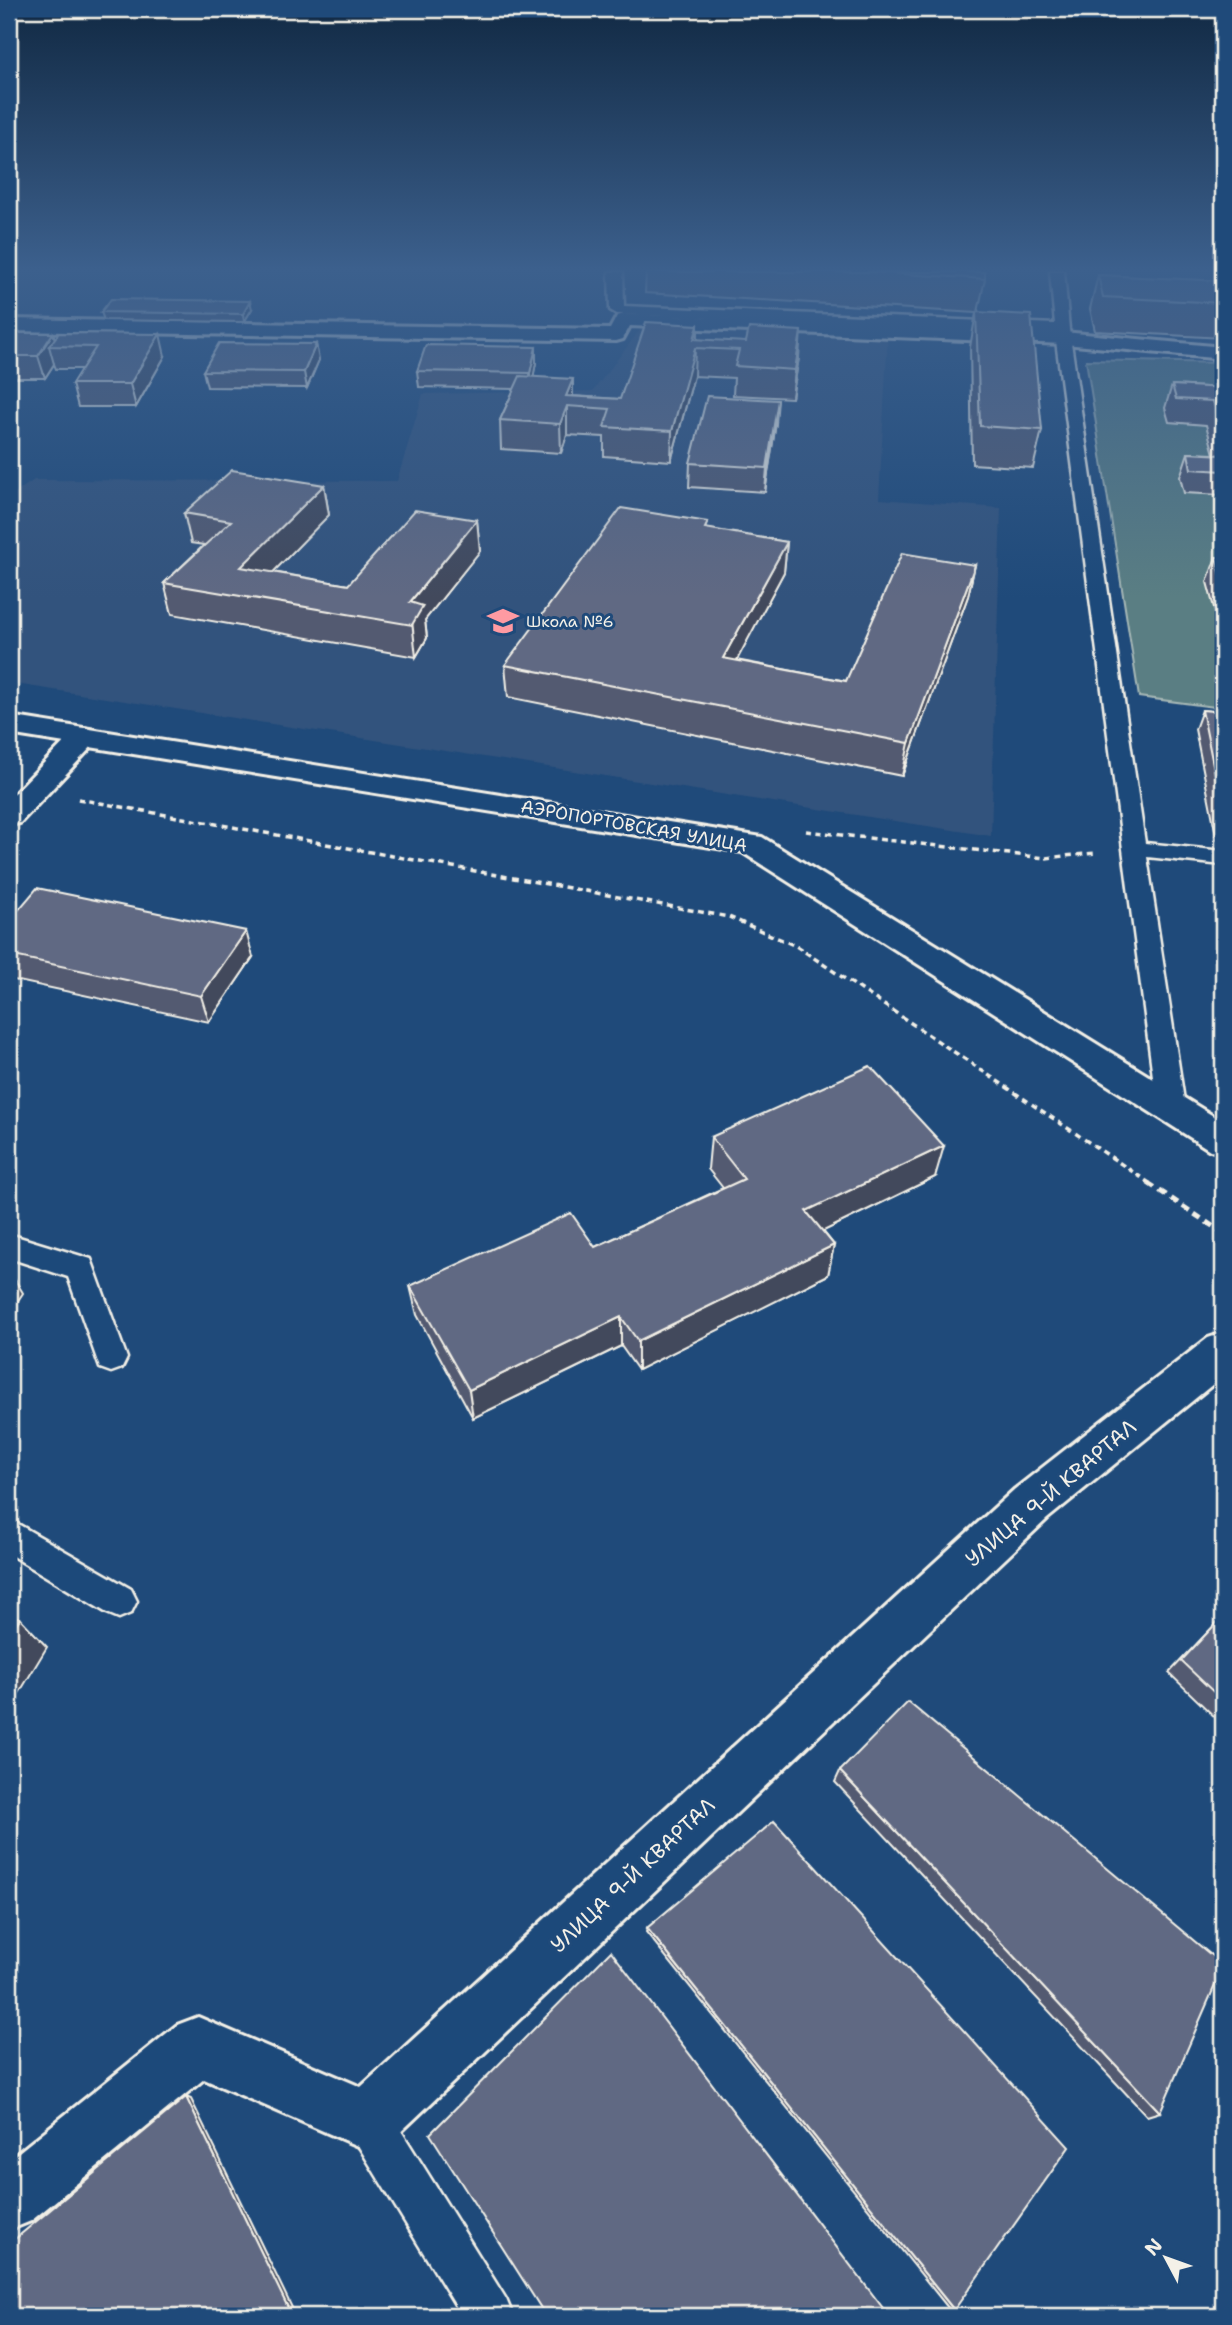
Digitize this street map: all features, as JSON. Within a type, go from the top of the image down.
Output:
[{"type":"street","name":"АЭРОПОРТОВСКАЯ УЛИЦА","points":[[9,725],[751,844],[1223,1140]]},
{"type":"street","points":[[9,816],[85,737]]},
{"type":"street","name":"УЛИЦА 9-Й КВАРТАЛ","points":[[369,2121],[1031,1504],[1223,1351]]},
{"type":"street","points":[[9,2199],[198,2046],[369,2121]]},
{"type":"lane","points":[[1070,380],[1171,1107]]},
{"type":"lane","points":[[1135,849],[1223,858]]},
{"type":"lane","points":[[9,1247],[80,1268],[111,1359]]},
{"type":"lane","points":[[9,1535],[119,1601]]},
{"type":"lane","points":[[369,2121],[489,2316]]},
{"type":"path","points":[[33,791],[729,917],[796,946],[1223,1233]]},
{"type":"shaded area","name":"Школа №6","points":[[601,380],[885,380],[879,499],[1001,508],[991,836],[9,683],[9,497],[34,480],[397,481],[423,394],[593,391]]},
{"type":"green space","points":[[1089,380],[1223,380],[1223,708],[1139,697]]},
{"type":"building","points":[[74,380],[132,380],[130,384],[72,384]]},
{"type":"building","points":[[518,380],[572,380],[566,396],[620,399],[626,380],[686,380],[672,431],[604,427],[610,409],[567,406],[560,424],[500,420]]},
{"type":"building","points":[[978,380],[1037,380],[1042,430],[980,426]]},
{"type":"building","points":[[1172,385],[1223,388],[1223,435],[1213,401],[1176,399]]},
{"type":"building","points":[[707,396],[778,400],[767,468],[690,463]]},
{"type":"building","points":[[1188,453],[1223,455],[1223,471],[1191,469]]},
{"type":"building","points":[[232,470],[324,485],[241,567],[348,585],[415,510],[477,520],[410,602],[423,606],[412,625],[164,583],[231,521],[184,513]]},
{"type":"building","points":[[621,508],[708,522],[705,528],[787,542],[723,658],[846,681],[902,553],[975,565],[909,743],[505,665]]},
{"type":"building","points":[[1216,557],[1223,557],[1223,583]]},
{"type":"building","points":[[1202,710],[1223,712],[1223,814]]},
{"type":"building","points":[[37,888],[246,931],[201,996],[9,955],[9,921]]},
{"type":"building","points":[[870,1066],[944,1146],[806,1211],[834,1245],[638,1341],[621,1317],[469,1390],[410,1286],[571,1213],[595,1247],[744,1179],[711,1137]]},
{"type":"building","points":[[9,1614],[20,1618],[9,1635]]},
{"type":"building","points":[[1223,1616],[1223,1701],[1181,1661]]},
{"type":"building","points":[[908,1702],[1223,1965],[1160,2112],[840,1771]]},
{"type":"building","points":[[774,1821],[1069,2147],[954,2310],[647,1928]]},
{"type":"building","points":[[611,1951],[889,2316],[546,2316],[430,2134]]},
{"type":"building","points":[[186,2097],[292,2316],[9,2316],[9,2244]]},
{"type":"place","name":"Школа №6","points":[[503,621]]}]
